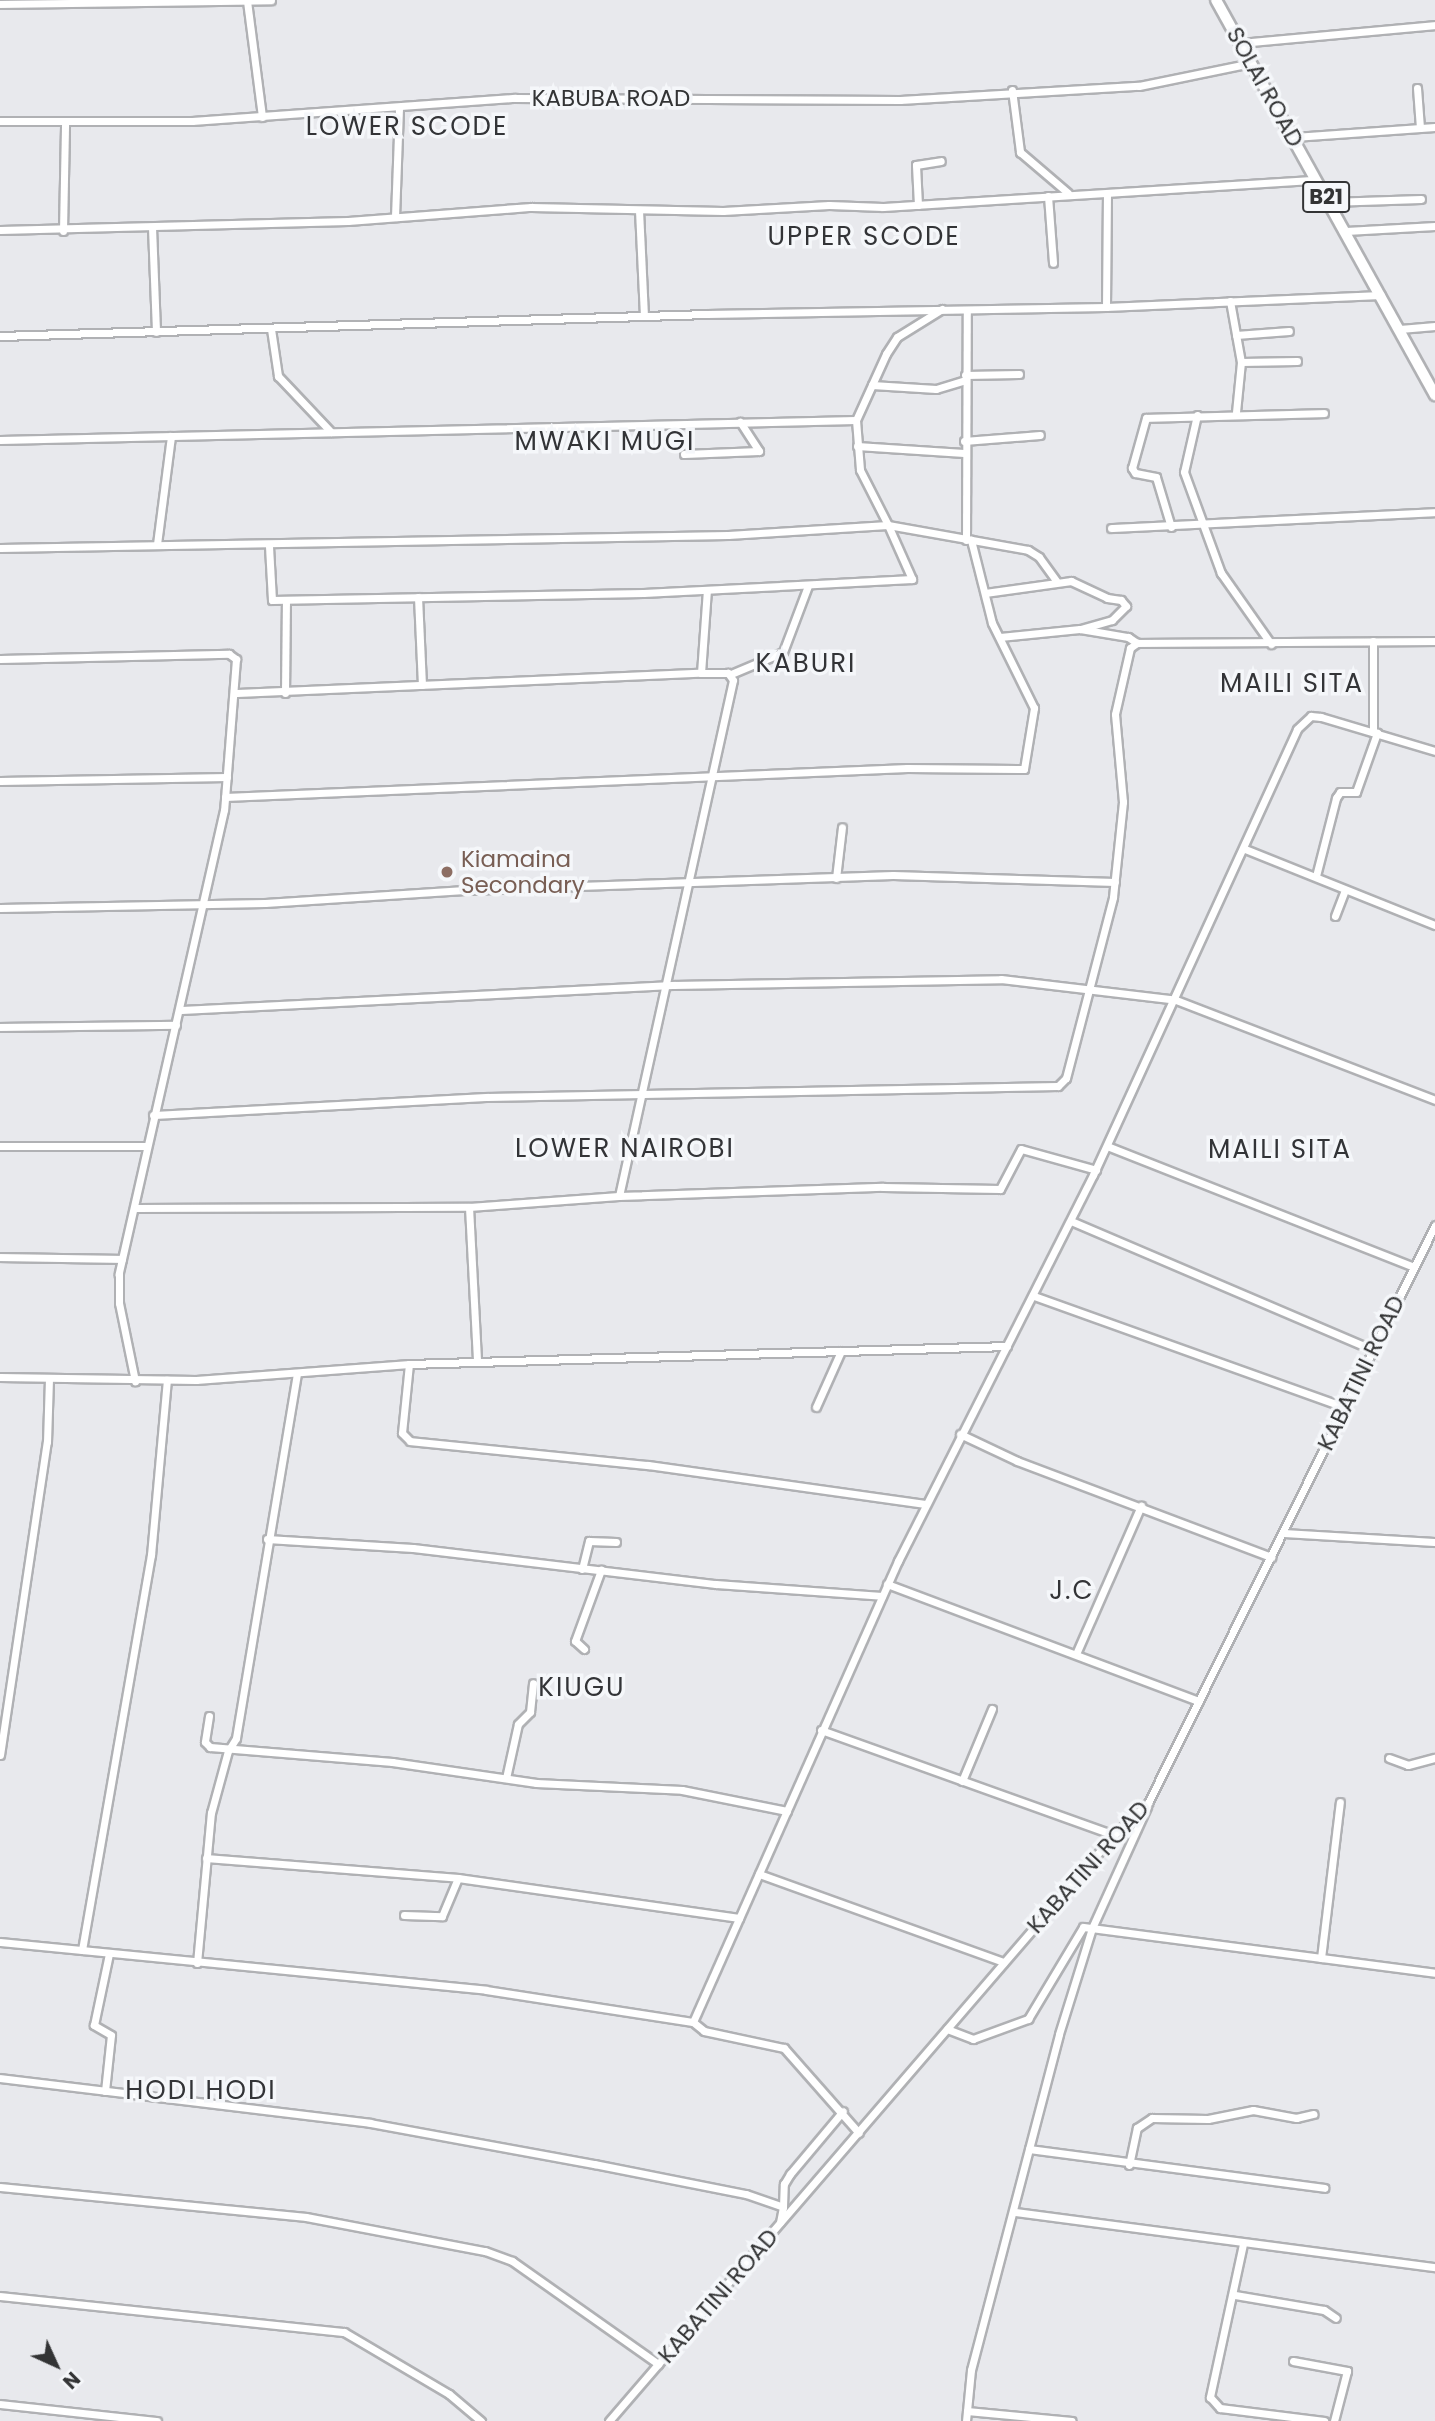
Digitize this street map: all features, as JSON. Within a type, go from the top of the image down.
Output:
[{"type":"highway","name":"SOLAI ROAD","points":[[1216,0],[1435,395]]},
{"type":"street","points":[[0,4],[36,0],[271,0]]},
{"type":"street","points":[[247,1],[262,117]]},
{"type":"street","points":[[1241,43],[1435,25]]},
{"type":"street","name":"KABUBA ROAD","points":[[0,121],[262,117],[515,98],[888,101],[1012,90],[1139,86],[1251,63]]},
{"type":"street","points":[[1417,88],[1420,128]]},
{"type":"street","points":[[1012,90],[1020,152],[1068,193]]},
{"type":"street","points":[[395,217],[399,108]]},
{"type":"street","points":[[63,231],[65,122]]},
{"type":"street","points":[[1294,137],[1435,127]]},
{"type":"street","points":[[918,205],[916,164],[942,161]]},
{"type":"street","points":[[0,230],[63,231],[395,217],[531,207],[639,210],[918,205],[1068,193],[1107,194],[1316,180]]},
{"type":"street","points":[[1106,307],[1107,194]]},
{"type":"street","points":[[1048,196],[1052,263]]},
{"type":"street","points":[[1329,202],[1421,199]]},
{"type":"street","points":[[639,210],[644,316]]},
{"type":"street","points":[[1346,231],[1435,226]]},
{"type":"street","points":[[152,227],[156,332]]},
{"type":"street","points":[[0,336],[943,308],[967,310],[1106,307],[1381,295]]},
{"type":"street","points":[[1230,301],[1241,362],[1236,412]]},
{"type":"street","points":[[269,545],[269,596],[286,600],[707,590],[909,582],[907,563],[859,470],[856,420],[897,337],[943,308]]},
{"type":"street","points":[[225,797],[907,768],[1024,769],[1034,708],[1000,637],[969,540],[964,453],[967,310]]},
{"type":"street","points":[[1400,329],[1435,327]]},
{"type":"street","points":[[271,329],[278,376],[331,432]]},
{"type":"street","points":[[1236,335],[1289,331]]},
{"type":"street","points":[[1241,362],[1297,361]]},
{"type":"street","points":[[872,386],[936,389],[964,378],[1019,374]]},
{"type":"street","points":[[1171,527],[1156,477],[1133,471],[1140,428],[1146,418],[1236,412],[1324,412]]},
{"type":"street","points":[[1197,415],[1184,472],[1224,579],[1271,644]]},
{"type":"street","points":[[0,440],[856,420]]},
{"type":"street","points":[[684,454],[757,453],[759,446],[740,422]]},
{"type":"street","points":[[964,441],[1040,435]]},
{"type":"street","points":[[157,544],[171,436]]},
{"type":"street","points":[[857,446],[964,453]]},
{"type":"street","points":[[1111,528],[1435,512]]},
{"type":"street","points":[[0,548],[157,544],[269,545],[783,533],[888,525],[1032,552],[1056,580]]},
{"type":"street","points":[[985,593],[1056,580],[1081,583],[1107,598],[1121,600],[1126,606],[1095,630]]},
{"type":"street","points":[[235,693],[285,693],[701,673],[731,674],[783,652],[808,586]]},
{"type":"street","points":[[701,673],[707,590]]},
{"type":"street","points":[[418,597],[422,685]]},
{"type":"street","points":[[285,693],[286,600]]},
{"type":"street","points":[[1000,637],[1080,629],[1128,637],[1137,643],[1435,641]]},
{"type":"street","points":[[1316,876],[1336,798],[1340,792],[1356,792],[1375,733],[1373,641]]},
{"type":"street","points":[[153,1115],[487,1097],[1058,1086],[1066,1078],[1091,987],[1115,882],[1123,802],[1115,714],[1122,672],[1137,643]]},
{"type":"street","points":[[0,659],[229,654],[237,665],[225,797],[204,905],[153,1115],[117,1290],[135,1381]]},
{"type":"street","points":[[619,1196],[664,986],[692,884],[708,778],[733,680],[731,674]]},
{"type":"street","points":[[693,2022],[887,1584],[960,1434],[1034,1296],[1096,1170],[1303,721],[1321,717],[1435,751]]},
{"type":"street","points":[[0,780],[227,777]]},
{"type":"street","points":[[836,878],[842,827]]},
{"type":"street","points":[[1245,849],[1435,925]]},
{"type":"street","points":[[0,908],[204,905],[464,890],[893,875],[1115,882]]},
{"type":"street","points":[[1335,916],[1345,890]]},
{"type":"street","points":[[180,1010],[664,986],[950,978],[1091,987],[1176,1000],[1435,1100]]},
{"type":"street","points":[[0,1027],[176,1025]]},
{"type":"street","points":[[0,1146],[147,1146]]},
{"type":"street","points":[[1107,1146],[1414,1267]]},
{"type":"street","points":[[135,1208],[469,1207],[619,1196],[908,1186],[1002,1189],[1021,1149],[1096,1170]]},
{"type":"street","points":[[469,1207],[477,1362]]},
{"type":"street","points":[[1071,1221],[1373,1350]]},
{"type":"street","name":"KABATINI ROAD","points":[[608,2421],[1114,1835],[1148,1803],[1435,1225]]},
{"type":"street","points":[[0,1258],[122,1259]]},
{"type":"street","points":[[1034,1296],[1344,1407]]},
{"type":"street","points":[[0,1377],[135,1381],[297,1374],[409,1364],[1007,1346]]},
{"type":"street","points":[[816,1407],[841,1351]]},
{"type":"street","points":[[409,1364],[402,1433],[410,1441],[648,1465],[925,1504]]},
{"type":"street","points":[[197,1963],[211,1813],[232,1747],[297,1374]]},
{"type":"street","points":[[0,1755],[47,1442],[49,1378]]},
{"type":"street","points":[[82,1950],[151,1555],[167,1380]]},
{"type":"street","points":[[960,1434],[1017,1461],[1271,1557]]},
{"type":"street","points":[[1076,1654],[1141,1506]]},
{"type":"street","points":[[1283,1533],[1435,1542]]},
{"type":"street","points":[[267,1539],[413,1548],[582,1569],[882,1596]]},
{"type":"street","points":[[582,1569],[589,1541],[617,1542]]},
{"type":"street","points":[[584,1649],[575,1642],[601,1570]]},
{"type":"street","points":[[887,1584],[1199,1701]]},
{"type":"street","points":[[506,1778],[518,1724],[530,1712],[533,1683]]},
{"type":"street","points":[[962,1781],[992,1709]]},
{"type":"street","points":[[209,1716],[206,1745],[506,1778],[682,1790],[787,1811]]},
{"type":"street","points":[[821,1730],[1114,1835]]},
{"type":"street","points":[[1388,1758],[1408,1765],[1435,1758]]},
{"type":"street","points":[[1321,1958],[1340,1802]]},
{"type":"street","points":[[966,2421],[971,2370],[1015,2211],[1029,2149],[1092,1928],[1148,1803]]},
{"type":"street","points":[[206,1858],[458,1878],[739,1918]]},
{"type":"street","points":[[759,1874],[1004,1962]]},
{"type":"street","points":[[404,1915],[442,1916],[458,1878]]},
{"type":"street","points":[[947,2029],[973,2039],[1028,2019],[1083,1927],[1435,1973]]},
{"type":"street","points":[[0,1942],[486,1990],[693,2022],[704,2031],[777,2044],[843,2111],[859,2133]]},
{"type":"street","points":[[105,2091],[111,2035],[94,2025],[109,1954]]},
{"type":"street","points":[[0,2078],[370,2123],[694,2183],[783,2207]]},
{"type":"street","points":[[1129,2165],[1138,2128],[1152,2118],[1208,2119],[1253,2110],[1296,2118],[1314,2114]]},
{"type":"street","points":[[779,2226],[784,2184],[843,2111]]},
{"type":"street","points":[[1029,2149],[1129,2165],[1324,2188]]},
{"type":"street","points":[[0,2187],[306,2217],[485,2250],[512,2261],[658,2364]]},
{"type":"street","points":[[1015,2211],[1243,2244],[1435,2267]]},
{"type":"street","points":[[1243,2244],[1235,2295],[1210,2397],[1214,2404],[1324,2421]]},
{"type":"street","points":[[1235,2295],[1324,2310],[1336,2318]]},
{"type":"street","points":[[0,2296],[344,2332],[449,2393],[481,2421]]},
{"type":"street","points":[[1293,2361],[1347,2371],[1334,2421]]},
{"type":"street","points":[[0,2404],[157,2421]]},
{"type":"street","points":[[967,2411],[1072,2421]]},
{"type":"place","name":"Kiamaina Secondary","points":[[447,872]]},
{"type":"district","name":"LOWER SCODE","points":[[407,127]]},
{"type":"district","name":"UPPER SCODE","points":[[864,237]]},
{"type":"district","name":"MWAKI MUGI","points":[[605,442]]},
{"type":"district","name":"KABURI","points":[[806,664]]},
{"type":"district","name":"MAILI SITA","points":[[1292,684]]},
{"type":"district","name":"LOWER NAIROBI","points":[[625,1149]]},
{"type":"district","name":"MAILI SITA","points":[[1280,1150]]},
{"type":"district","name":"J.C","points":[[1072,1591]]},
{"type":"district","name":"KIUGU","points":[[582,1688]]},
{"type":"district","name":"HODI HODI","points":[[201,2091]]}]
